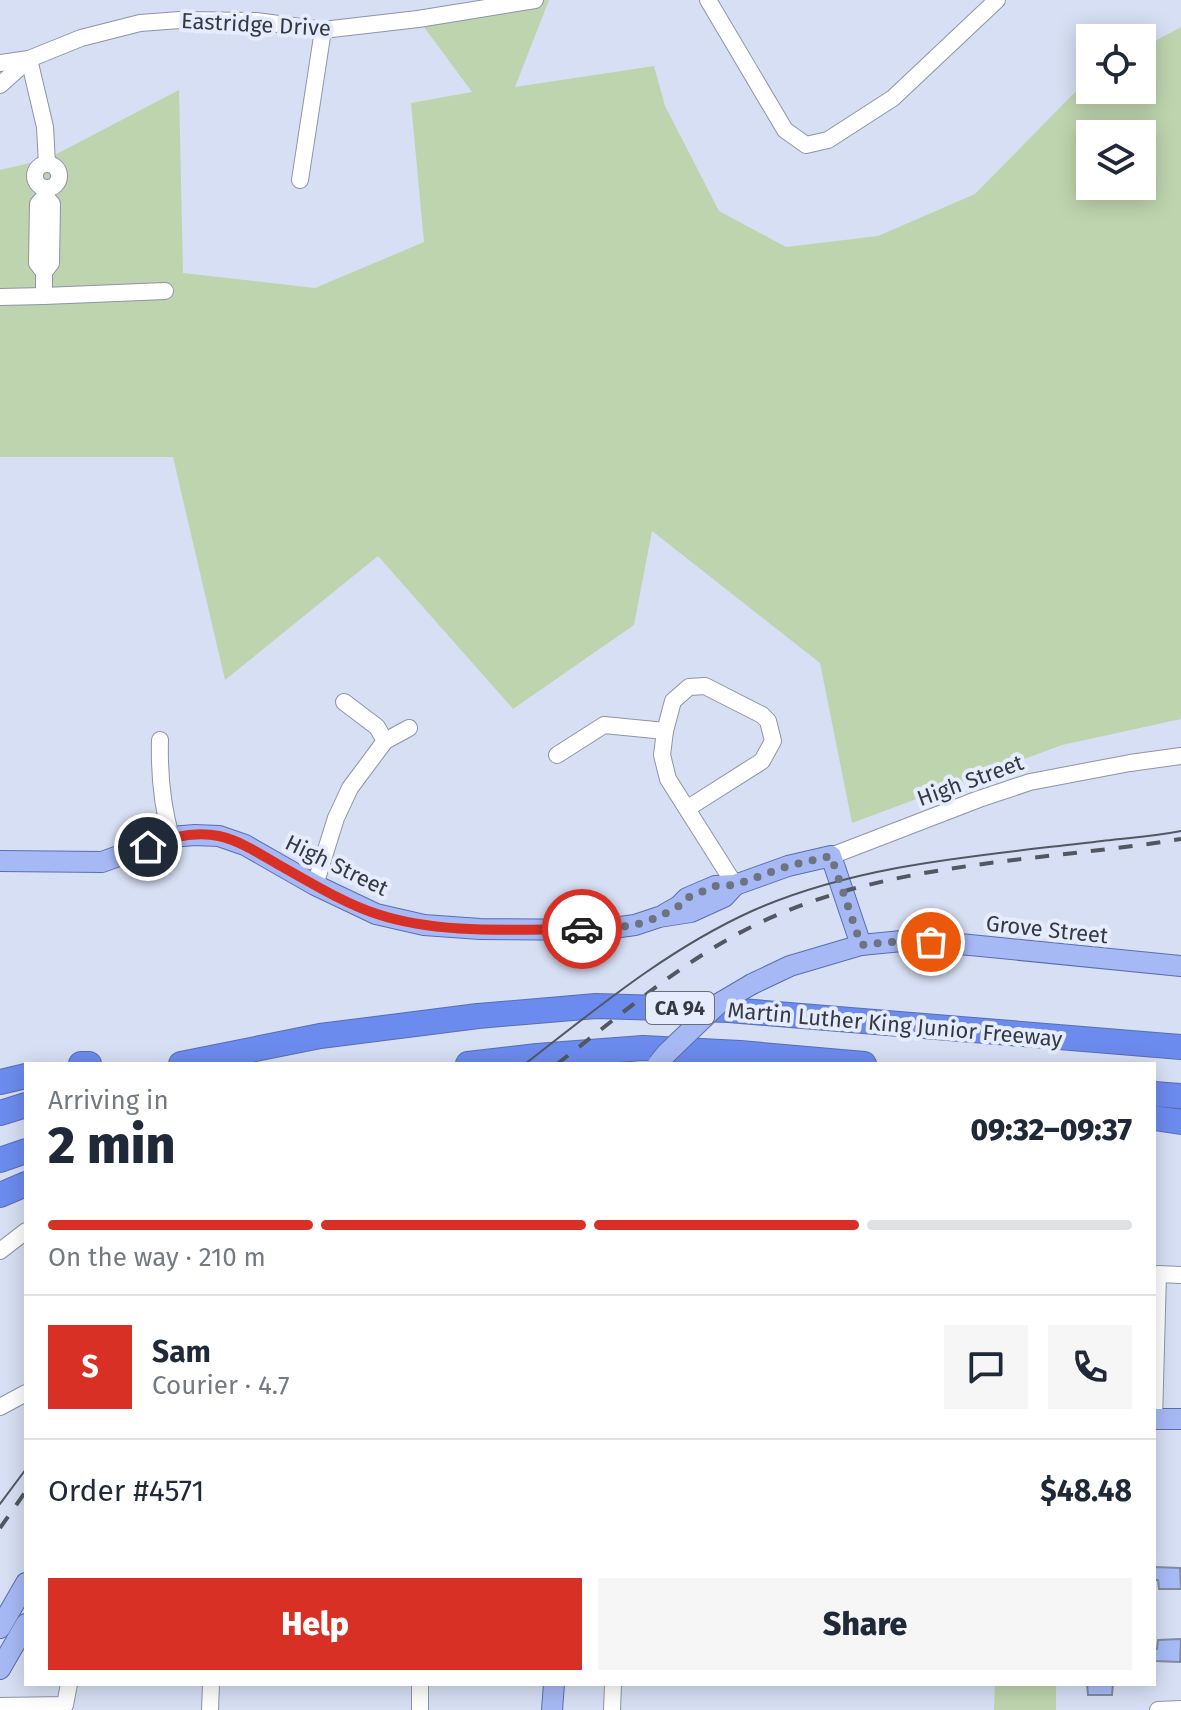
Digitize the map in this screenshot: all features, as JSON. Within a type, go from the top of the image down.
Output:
[{"type":"highway","name":"Martin Luther King Junior Freeway","points":[[191,1062],[320,1036],[478,1016],[596,1006],[729,1010],[1181,1047]]},
{"type":"highway","name":"Martin Luther King Junior Freeway","points":[[485,1062],[643,1048],[841,1062]]},
{"type":"highway","points":[[0,1082],[24,1076]]},
{"type":"highway","points":[[1156,1094],[1181,1096]]},
{"type":"highway","points":[[0,1113],[24,1106]]},
{"type":"highway","points":[[1156,1118],[1181,1122]]},
{"type":"highway","points":[[0,1160],[24,1152]]},
{"type":"highway","points":[[0,1195],[24,1185]]},
{"type":"main road","name":"High Street","points":[[0,861],[102,862],[171,837],[219,836],[245,845],[315,885],[376,914],[424,925],[598,930],[691,912],[724,897],[735,885],[788,866],[831,856]]},
{"type":"main road","points":[[831,856],[861,945]]},
{"type":"main road","name":"Grove Street","points":[[660,1062],[718,1004],[752,984],[790,966],[861,945],[902,941],[960,944],[1181,966]]},
{"type":"main road","points":[[1156,1419],[1181,1419]]},
{"type":"main road","points":[[1,1665],[24,1590]]},
{"type":"main road","points":[[552,1710],[554,1686]]},
{"type":"street","name":"Eastridge Drive","points":[[0,63],[29,59],[81,38],[150,22],[256,21],[323,30],[418,19],[478,4],[535,0]]},
{"type":"street","points":[[708,0],[785,130],[806,145],[828,140],[893,98],[997,0]]},
{"type":"street","points":[[300,180],[323,30]]},
{"type":"street","name":"Eastridge Drive","points":[[0,85],[29,59]]},
{"type":"street","points":[[29,59],[45,127],[47,164],[54,166],[59,176],[57,183],[38,204],[37,263],[44,272],[44,296]]},
{"type":"street","points":[[0,297],[165,291]]},
{"type":"street","points":[[688,808],[762,761],[773,741],[768,721],[762,715],[705,686],[689,687],[673,701],[662,755],[668,779],[735,885]]},
{"type":"street","points":[[344,702],[377,727],[385,741]]},
{"type":"street","points":[[557,755],[604,725],[665,731]]},
{"type":"street","points":[[315,885],[336,818],[350,788],[385,741],[409,728]]},
{"type":"street","points":[[160,740],[163,807],[171,837]]},
{"type":"street","name":"High Street","points":[[831,856],[1030,782],[1181,756]]},
{"type":"street","points":[[0,1251],[24,1233]]},
{"type":"street","points":[[1156,1346],[1158,1274],[1181,1275]]},
{"type":"street","points":[[0,1407],[24,1394]]},
{"type":"street","points":[[0,1706],[65,1705],[69,1686]]},
{"type":"street","points":[[210,1710],[211,1686]]},
{"type":"street","points":[[420,1686],[420,1710]]},
{"type":"street","points":[[612,1710],[613,1686]]},
{"type":"street","points":[[1158,1710],[1181,1709]]},
{"type":"green space","points":[[549,0],[515,87],[654,66],[665,106],[719,211],[786,247],[878,236],[975,194],[1076,91],[1076,104],[1156,104],[1156,40],[1181,27],[1181,719],[1062,745],[852,823],[820,663],[652,531],[634,625],[513,709],[378,556],[225,680],[173,457],[0,457],[0,170],[47,159],[179,90],[183,273],[315,288],[424,242],[411,103],[472,92],[418,19]]},
{"type":"green space","points":[[995,1686],[1056,1686],[1056,1710],[994,1710]]},
{"type":"building","points":[[1156,1567],[1180,1568],[1181,1589],[1159,1589]]},
{"type":"building","points":[[1181,1639],[1180,1662],[1156,1661],[1158,1640]]},
{"type":"building","points":[[1087,1686],[1113,1686],[1112,1695],[1088,1695]]},
{"type":"tram line","points":[[528,1062],[662,961],[721,926],[793,895],[880,871],[924,863],[1181,831]]},
{"type":"tram line","points":[[0,1504],[24,1472]]},
{"type":"railway","points":[[560,1062],[653,989],[703,955],[755,925],[805,904],[910,876],[1181,839]]},
{"type":"railway","points":[[0,1528],[24,1494]]},
{"type":"way so far","points":[[582,929],[635,925],[659,917],[687,898],[715,886],[735,885],[788,866],[831,856],[861,945],[931,942]]},
{"type":"route","points":[[148,847],[171,837],[219,836],[245,845],[315,885],[376,914],[424,925],[480,929],[582,929]]}]
